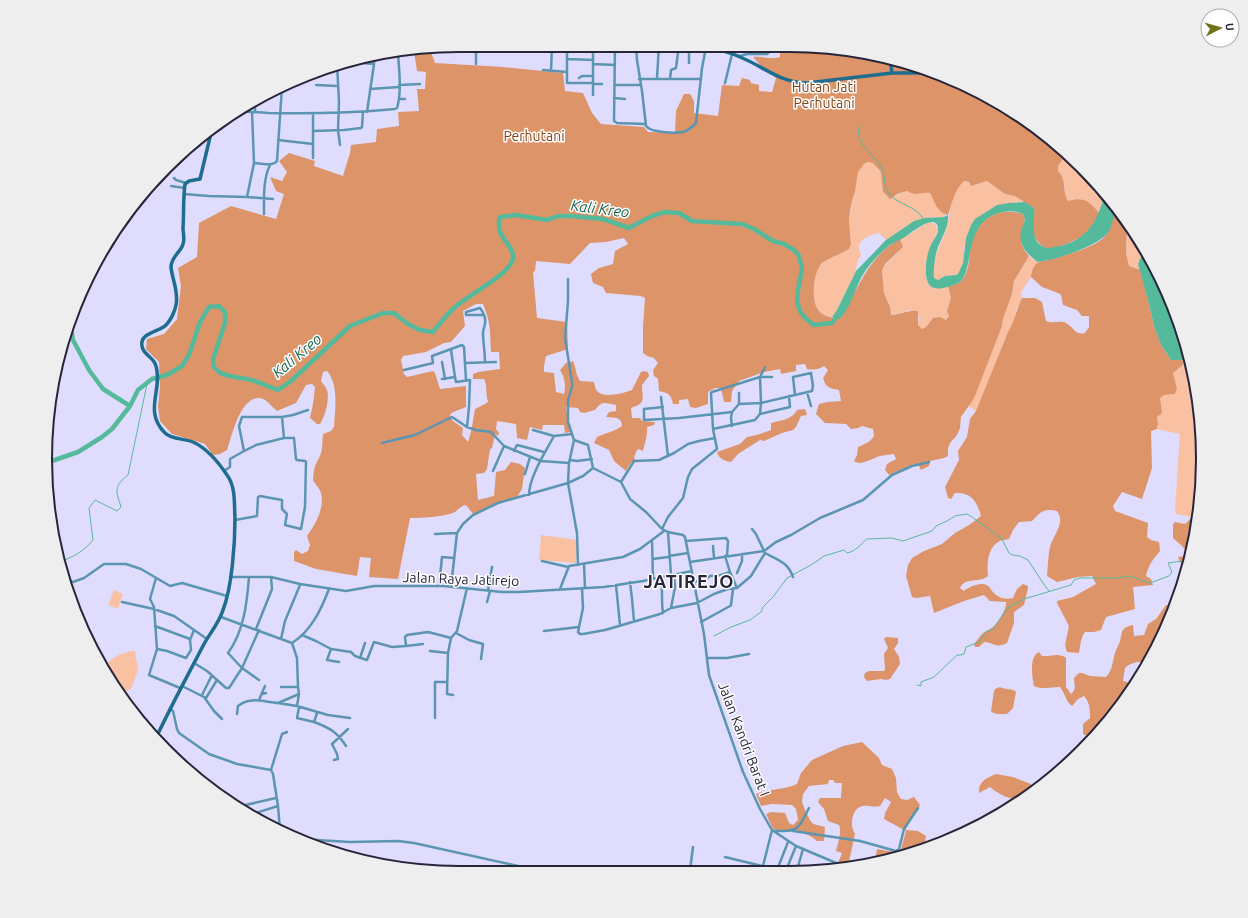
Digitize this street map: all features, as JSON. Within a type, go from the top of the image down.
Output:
[{"type":"main road","points":[[727,52],[740,56],[770,73],[795,83],[807,83],[892,73],[917,73]]},
{"type":"main road","points":[[891,65],[892,73]]},
{"type":"main road","points":[[159,733],[172,710],[173,703],[181,687],[207,639],[221,617],[227,596],[230,577],[234,520],[232,487],[230,480],[210,456],[196,444],[164,433],[157,421],[154,410],[157,386],[157,368],[154,361],[143,350],[141,341],[144,337],[165,326],[176,306],[177,295],[171,265],[173,259],[183,244],[184,194],[186,182],[200,179],[210,137]]},
{"type":"street","points":[[476,52],[476,64]]},
{"type":"street","points":[[551,71],[552,52]]},
{"type":"street","points":[[567,52],[566,81],[568,84],[602,84]]},
{"type":"street","points":[[593,52],[593,95]]},
{"type":"street","points":[[615,52],[613,116],[615,122],[646,125]]},
{"type":"street","points":[[637,52],[646,125],[650,130],[675,133],[684,132],[696,123],[705,52]]},
{"type":"street","points":[[658,78],[659,52]]},
{"type":"street","points":[[670,80],[671,70],[676,68],[678,52]]},
{"type":"street","points":[[689,63],[690,52]]},
{"type":"street","points":[[740,56],[747,54],[766,54],[769,52]]},
{"type":"street","points":[[725,83],[732,53]]},
{"type":"street","points":[[248,112],[313,114],[365,112],[397,108],[399,99],[398,57]]},
{"type":"street","points":[[567,59],[615,65]]},
{"type":"street","points":[[313,131],[362,127],[374,64],[366,63]]},
{"type":"street","points":[[543,70],[567,72]]},
{"type":"street","points":[[337,71],[338,130],[340,145]]},
{"type":"street","points":[[579,78],[582,76],[593,76]]},
{"type":"street","points":[[639,78],[658,78],[670,80],[701,79]]},
{"type":"street","points":[[370,89],[420,84]]},
{"type":"street","points":[[316,85],[337,86]]},
{"type":"street","points":[[615,85],[641,85]]},
{"type":"street","points":[[254,163],[270,165],[275,164],[277,161],[282,93]]},
{"type":"street","points":[[614,98],[625,99]]},
{"type":"street","points":[[399,99],[406,99]]},
{"type":"street","points":[[248,197],[254,163],[254,107]]},
{"type":"street","points":[[313,114],[313,158]]},
{"type":"street","points":[[278,140],[313,144]]},
{"type":"street","points":[[264,214],[266,178],[270,165]]},
{"type":"street","points":[[174,178],[176,180],[186,182]]},
{"type":"street","points":[[171,186],[185,188]]},
{"type":"street","points":[[184,194],[273,199]]},
{"type":"street","points":[[568,278],[565,338],[572,382],[568,400],[568,422],[574,440],[569,462],[568,483],[577,533],[578,565]]},
{"type":"street","points":[[484,315],[466,315],[466,312],[480,308],[484,315],[486,323],[483,330],[485,362]]},
{"type":"street","points":[[404,370],[433,363],[432,356],[462,345],[464,346],[466,380]]},
{"type":"street","points":[[451,350],[456,382],[466,380],[470,381],[467,427]]},
{"type":"street","points":[[442,362],[443,379],[455,377]]},
{"type":"street","points":[[465,363],[496,362]]},
{"type":"street","points":[[713,429],[755,420],[760,414],[760,377],[765,367]]},
{"type":"street","points":[[732,426],[732,412],[739,404],[761,403],[789,396],[795,395],[812,391],[812,375],[810,373],[793,377],[795,395]]},
{"type":"street","points":[[542,561],[568,567],[623,557],[640,549],[652,540],[663,530],[668,517],[683,498],[692,469],[716,451],[712,415],[712,392],[760,377],[772,377]]},
{"type":"street","points":[[807,392],[811,406]]},
{"type":"street","points":[[738,393],[739,404]]},
{"type":"street","points":[[760,414],[791,407],[789,396]]},
{"type":"street","points":[[661,397],[668,456]]},
{"type":"street","points":[[663,407],[643,410],[645,420],[732,412]]},
{"type":"street","points":[[244,451],[239,426],[242,417],[282,417],[308,410]]},
{"type":"street","points":[[282,417],[284,438]]},
{"type":"street","points":[[382,443],[415,435],[452,417],[467,427],[479,431],[491,432],[504,446],[541,461],[569,462],[592,458]]},
{"type":"street","points":[[533,430],[554,436],[572,434]]},
{"type":"street","points":[[529,494],[529,489],[544,452],[554,436]]},
{"type":"street","points":[[224,471],[230,468],[230,459],[244,451],[256,445],[284,438],[294,438],[296,459],[306,462],[305,507],[302,529],[285,525],[287,514],[283,510],[282,500],[260,496],[258,497],[257,516],[234,520]]},
{"type":"street","points":[[621,482],[634,461],[659,460],[688,444],[715,438]]},
{"type":"street","points":[[574,440],[588,445],[593,468]]},
{"type":"street","points":[[514,450],[517,444],[544,452]]},
{"type":"street","points":[[493,471],[504,446]]},
{"type":"street","points":[[525,474],[530,457]]},
{"type":"street","points":[[584,564],[583,608],[578,632],[580,634],[620,625],[662,613],[671,608],[697,602],[714,594],[737,588],[751,576],[764,552],[776,542],[820,518],[863,500],[892,475],[912,466],[930,462]]},
{"type":"street","points":[[593,468],[621,482],[630,499],[646,512],[663,530],[683,535],[686,541],[726,538],[728,541],[726,556],[730,572],[737,588]]},
{"type":"street","points":[[451,586],[457,533],[463,524],[480,512],[498,503],[568,483],[582,476],[593,468]]},
{"type":"street","points":[[752,528],[764,552]]},
{"type":"street","points":[[668,532],[668,556],[675,587],[671,608]]},
{"type":"street","points":[[435,534],[457,533]]},
{"type":"street","points":[[652,540],[653,578]]},
{"type":"street","name":"Jalan Kandri Barat I","points":[[686,541],[710,675],[743,772],[772,830]]},
{"type":"street","points":[[713,546],[714,558]]},
{"type":"street","points":[[690,562],[764,552],[783,561],[792,576]]},
{"type":"street","points":[[653,559],[688,553]]},
{"type":"street","points":[[737,573],[742,563],[742,554]]},
{"type":"street","points":[[439,586],[442,557],[454,558]]},
{"type":"street","points":[[71,581],[73,582],[84,578],[97,568],[107,564],[129,565],[141,569],[170,586],[182,583],[227,596]]},
{"type":"street","points":[[488,602],[492,567]]},
{"type":"street","points":[[560,589],[568,567]]},
{"type":"street","name":"Jalan Raya Jatirejo","points":[[230,577],[271,577],[300,584],[346,591],[374,586],[451,586],[519,592],[616,585],[692,571]]},
{"type":"street","points":[[694,582],[705,580],[710,576],[730,572]]},
{"type":"street","points":[[249,577],[242,624],[236,641],[228,653],[242,668],[259,680]]},
{"type":"street","points":[[194,663],[212,675],[226,688],[229,688],[242,668],[258,629],[272,590],[271,577]]},
{"type":"street","points":[[661,577],[662,613]]},
{"type":"street","points":[[156,578],[150,597],[154,609],[157,649],[149,675],[202,695],[222,719]]},
{"type":"street","points":[[630,582],[634,621]]},
{"type":"street","points":[[281,639],[285,621],[300,584]]},
{"type":"street","points":[[616,585],[620,625]]},
{"type":"street","points":[[453,695],[447,694],[448,653],[451,638],[456,633],[462,615],[467,588]]},
{"type":"street","points":[[292,643],[302,635],[316,617],[329,589]]},
{"type":"street","points":[[701,622],[732,605],[733,589]]},
{"type":"street","points":[[122,602],[154,609],[174,616],[207,639]]},
{"type":"street","points":[[221,617],[258,629],[292,643]]},
{"type":"street","points":[[155,626],[190,639]]},
{"type":"street","points":[[544,631],[579,627]]},
{"type":"street","points":[[157,649],[168,651],[185,658],[190,652],[190,639],[194,630]]},
{"type":"street","points":[[406,646],[407,635],[428,632],[451,638]]},
{"type":"street","points":[[456,633],[464,638],[483,644],[481,659]]},
{"type":"street","points":[[302,635],[331,649],[351,652],[355,656],[368,660],[374,642],[392,647],[423,644]]},
{"type":"street","points":[[292,643],[296,658],[299,694],[297,718],[314,722],[334,731],[340,736],[346,746]]},
{"type":"street","points":[[360,658],[365,643]]},
{"type":"street","points":[[331,649],[327,660],[340,662]]},
{"type":"street","points":[[430,651],[448,653]]},
{"type":"street","points":[[190,652],[198,656]]},
{"type":"street","points":[[708,658],[727,658],[749,654]]},
{"type":"street","points":[[202,695],[212,675]]},
{"type":"street","points":[[206,698],[217,680]]},
{"type":"street","points":[[435,718],[435,682],[447,682]]},
{"type":"street","points":[[259,700],[265,686]]},
{"type":"street","points":[[281,687],[298,687]]},
{"type":"street","points":[[262,694],[266,693]]},
{"type":"street","points":[[278,703],[299,694]]},
{"type":"street","points":[[236,714],[238,706],[243,702],[259,700],[264,702],[298,706],[317,712],[350,718]]},
{"type":"street","points":[[172,710],[179,733],[209,754],[237,764],[271,770]]},
{"type":"street","points":[[314,722],[317,712]]},
{"type":"street","points":[[334,760],[338,759],[338,756],[332,744],[348,729]]},
{"type":"street","points":[[280,824],[273,774],[271,770],[282,734],[287,732]]},
{"type":"street","points":[[246,805],[276,798]]},
{"type":"street","points":[[258,812],[278,806]]},
{"type":"street","points":[[793,831],[799,827],[809,808]]},
{"type":"street","points":[[772,830],[793,831],[860,841],[896,851],[899,848],[904,828],[918,808]]},
{"type":"street","points":[[772,830],[788,842],[837,863]]},
{"type":"street","points":[[725,857],[762,866],[772,830]]},
{"type":"street","points":[[317,840],[350,842],[398,841],[414,843],[517,866]]},
{"type":"street","points":[[779,866],[788,842]]},
{"type":"street","points":[[788,866],[796,846]]},
{"type":"street","points":[[691,866],[693,847]]},
{"type":"street","points":[[798,866],[803,849]]},
{"type":"shaded area","points":[[1063,159],[1095,191],[1103,200],[1099,213],[1089,202],[1078,199],[1068,201],[1065,193],[1063,178],[1058,171],[1058,166]]},
{"type":"shaded area","points":[[868,162],[873,163],[881,173],[883,192],[886,196],[894,196],[907,191],[915,194],[931,193],[938,209],[946,215],[943,217],[926,218],[913,222],[886,240],[879,233],[869,236],[863,240],[859,245],[861,255],[857,263],[856,271],[832,317],[823,314],[817,308],[814,295],[816,273],[822,263],[849,249],[851,244],[849,221],[858,172],[860,167]]},
{"type":"shaded area","points":[[964,181],[976,185],[987,181],[1005,194],[1015,196],[1025,202],[1015,202],[964,247],[964,262],[960,273],[955,276],[945,276],[939,280],[934,278],[933,272],[935,260],[946,230],[953,197],[959,186]]},
{"type":"shaded area","points":[[1103,200],[1114,215],[1109,231],[1104,237],[1087,247],[1066,255],[1038,262],[1027,253],[1022,245],[1020,237],[1025,219],[1023,214],[1010,211],[996,214],[985,220],[978,230],[973,240],[966,272],[962,280],[956,284],[943,288],[935,288],[931,286],[926,277],[927,257],[938,231],[937,225],[934,222],[929,222],[889,246],[877,256],[863,274],[844,314],[840,319],[832,317],[856,271],[886,240],[914,221],[924,218],[944,217],[948,215],[946,227],[934,262],[934,278],[938,280],[945,276],[958,274],[963,263],[966,238],[971,225],[975,219],[997,205],[1025,202],[1034,208],[1035,237],[1041,246],[1048,248],[1071,242],[1087,232],[1093,224]]},
{"type":"shaded area","points":[[930,222],[935,224],[938,230],[928,252],[926,277],[931,286],[935,288],[948,286],[951,298],[947,311],[949,316],[946,320],[933,318],[926,327],[922,329],[918,326],[919,316],[909,310],[900,314],[891,315],[890,307],[884,293],[882,271],[885,265],[903,247],[900,239],[908,236]]},
{"type":"shaded area","points":[[1127,233],[1141,256],[1138,264],[1140,270],[1129,267],[1126,253]]},
{"type":"shaded area","points":[[1029,256],[1038,262],[1031,272],[1031,277],[1021,292],[1022,298],[1016,310],[1014,322],[1008,332],[976,411],[969,406],[977,391],[1002,326],[1012,294],[1014,281]]},
{"type":"shaded area","points":[[1141,256],[1165,303],[1184,360],[1171,360],[1161,345],[1154,326],[1138,264]]},
{"type":"shaded area","points":[[1182,360],[1184,360],[1193,406],[1195,432],[1196,459],[1192,517],[1176,514],[1175,510],[1180,434],[1157,429],[1160,398],[1163,395],[1175,394],[1177,389],[1173,373],[1184,364]]},
{"type":"shaded area","points":[[541,535],[578,540],[576,563],[539,560]]},
{"type":"shaded area","points":[[114,590],[123,594],[118,609],[108,605]]},
{"type":"shaded area","points":[[135,651],[138,670],[131,689],[126,692],[108,663],[126,652]]},
{"type":"green space","points":[[780,52],[842,55],[894,66],[945,83],[969,94],[993,107],[1037,136],[1063,159],[1058,166],[1058,171],[1064,181],[1065,193],[1068,201],[1078,199],[1089,202],[1099,213],[1085,234],[1062,246],[1047,248],[1039,243],[1034,235],[1034,208],[1015,196],[1005,194],[987,181],[971,186],[969,182],[964,181],[956,192],[948,215],[939,210],[930,193],[916,194],[907,191],[897,194],[890,199],[883,192],[881,173],[873,163],[868,162],[864,164],[858,172],[850,211],[849,221],[851,244],[849,249],[822,263],[816,273],[814,288],[815,302],[817,308],[822,314],[830,317],[841,318],[872,264],[880,254],[900,239],[903,247],[885,264],[882,271],[884,293],[890,307],[891,315],[918,311],[918,325],[922,329],[926,327],[933,318],[940,317],[946,320],[949,316],[947,311],[951,298],[948,286],[958,283],[966,274],[971,244],[978,228],[990,217],[1006,212],[1023,214],[1025,219],[1021,234],[1021,243],[1029,256],[1014,281],[1012,294],[1002,326],[973,400],[961,417],[960,428],[957,435],[950,443],[948,448],[948,456],[930,461],[929,466],[921,470],[918,464],[914,464],[889,475],[885,470],[887,464],[896,459],[894,454],[879,456],[862,463],[854,461],[857,455],[858,447],[869,442],[874,436],[873,429],[862,426],[851,429],[846,424],[825,423],[816,414],[819,404],[841,401],[839,390],[828,387],[825,384],[823,378],[828,370],[824,366],[811,370],[807,369],[805,364],[796,365],[796,371],[781,374],[780,369],[764,372],[739,381],[732,391],[731,402],[724,402],[721,388],[715,388],[708,392],[708,404],[696,408],[690,407],[688,399],[679,400],[679,404],[673,404],[669,394],[659,391],[658,379],[654,376],[653,370],[658,363],[654,358],[643,353],[645,298],[641,296],[606,293],[603,287],[593,283],[591,274],[599,268],[613,264],[615,251],[628,244],[624,238],[606,242],[590,243],[570,264],[536,261],[535,271],[533,272],[537,318],[567,322],[568,349],[546,356],[544,366],[544,372],[554,373],[556,392],[564,394],[565,382],[560,370],[566,363],[573,361],[580,381],[594,382],[596,390],[604,395],[614,395],[632,390],[641,372],[648,372],[649,376],[642,385],[642,402],[631,408],[632,418],[640,418],[642,421],[655,422],[654,425],[647,427],[647,436],[643,451],[638,449],[634,458],[636,460],[631,463],[626,471],[614,461],[609,450],[594,443],[597,437],[616,430],[622,426],[621,421],[617,418],[606,417],[609,412],[616,411],[616,405],[602,403],[595,410],[584,413],[580,412],[578,408],[566,407],[570,432],[565,433],[564,425],[543,425],[542,430],[530,427],[527,440],[517,438],[516,424],[497,421],[496,429],[499,433],[498,436],[495,434],[492,448],[490,449],[487,469],[484,473],[476,474],[478,500],[494,496],[496,472],[505,470],[511,462],[520,464],[525,468],[522,489],[517,497],[496,503],[474,515],[466,505],[449,514],[432,517],[410,518],[398,579],[369,577],[371,558],[360,557],[357,576],[316,569],[294,561],[294,552],[296,550],[302,554],[308,551],[310,545],[307,536],[316,522],[322,504],[320,490],[313,480],[315,466],[321,453],[323,434],[331,431],[334,427],[335,390],[331,377],[327,371],[323,372],[321,381],[327,389],[328,398],[325,412],[320,424],[317,424],[310,418],[315,387],[312,384],[306,385],[296,403],[277,411],[263,399],[253,399],[247,403],[242,410],[234,427],[227,450],[220,454],[213,455],[205,444],[172,434],[160,421],[158,407],[160,387],[159,362],[146,349],[147,339],[164,334],[177,319],[181,286],[178,268],[197,257],[199,223],[231,206],[276,219],[284,194],[276,191],[270,177],[282,181],[287,172],[279,161],[289,153],[315,161],[314,166],[343,176],[351,145],[376,142],[377,129],[399,126],[398,112],[419,111],[417,89],[425,89],[426,72],[417,71],[415,54],[431,53],[435,63],[503,67],[563,73],[565,91],[583,93],[592,113],[601,124],[644,127],[648,132],[675,133],[676,111],[684,94],[690,94],[694,101],[694,113],[718,116],[722,85],[739,86],[742,78],[759,85],[759,91],[772,92],[776,78],[762,67],[753,57],[780,57]],"holes":[[[476,304],[483,304],[489,323],[491,352],[499,352],[500,369],[473,374],[473,379],[484,379],[488,401],[475,409],[468,442],[462,435],[463,428],[453,421],[450,416],[451,413],[466,407],[466,386],[440,389],[433,371],[407,377],[404,374],[401,360],[403,356],[426,352],[444,343],[451,342],[465,326],[463,311]]]},
{"type":"green space","points":[[1114,215],[1127,233],[1126,253],[1129,266],[1140,270],[1154,326],[1161,345],[1171,360],[1182,360],[1184,364],[1173,373],[1177,389],[1175,394],[1164,395],[1160,398],[1162,413],[1157,417],[1157,429],[1151,431],[1152,468],[1142,499],[1122,492],[1113,506],[1115,511],[1148,523],[1147,537],[1151,540],[1159,542],[1160,551],[1151,563],[1146,576],[1151,579],[1153,585],[1133,587],[1135,609],[1106,617],[1101,630],[1085,632],[1079,653],[1067,652],[1065,645],[1069,626],[1057,601],[1073,597],[1096,584],[1092,576],[1078,577],[1057,582],[1047,576],[1050,547],[1060,524],[1060,520],[1057,511],[1045,510],[1032,521],[1019,522],[1009,539],[1000,541],[992,547],[988,561],[988,576],[983,579],[964,583],[960,588],[964,591],[975,585],[982,584],[989,586],[997,595],[1007,599],[1013,598],[1017,589],[1023,584],[1028,586],[1024,605],[1014,612],[1014,623],[1007,643],[997,645],[984,642],[979,647],[975,647],[974,644],[981,635],[993,627],[1000,619],[1004,612],[1006,602],[990,601],[984,595],[934,613],[930,596],[916,598],[912,597],[906,576],[908,565],[912,558],[924,551],[942,544],[955,533],[981,516],[978,506],[972,498],[965,494],[955,493],[951,499],[948,498],[945,487],[959,460],[958,451],[967,437],[970,419],[976,411],[1022,298],[1035,298],[1042,302],[1046,321],[1066,323],[1075,331],[1082,334],[1085,333],[1089,327],[1089,316],[1082,316],[1077,310],[1063,305],[1061,295],[1042,287],[1031,277],[1034,266],[1037,263],[1089,247],[1101,240],[1108,232]]},
{"type":"green space","points":[[805,409],[807,415],[801,416],[793,430],[764,441],[760,440],[738,454],[731,462],[722,459],[719,456],[717,452],[740,444],[747,437],[771,430],[771,423],[789,418],[797,410]]},
{"type":"green space","points":[[1192,517],[1185,550],[1173,538],[1173,524],[1175,522],[1185,524]]},
{"type":"green space","points":[[1184,556],[1182,564],[1181,564],[1178,557]]},
{"type":"green space","points":[[1166,605],[1169,605],[1154,639],[1141,662],[1130,664],[1125,668],[1123,681],[1129,682],[1127,685],[1112,707],[1087,736],[1083,734],[1083,724],[1090,718],[1090,710],[1089,704],[1084,696],[1078,699],[1072,706],[1068,702],[1060,687],[1044,688],[1034,686],[1032,662],[1036,654],[1039,652],[1042,656],[1061,655],[1066,658],[1066,687],[1071,694],[1075,689],[1074,678],[1079,673],[1090,676],[1106,677],[1111,669],[1122,632],[1126,627],[1133,625],[1134,636],[1144,635],[1148,624],[1156,619]]},
{"type":"green space","points":[[886,637],[898,638],[898,643],[894,649],[899,657],[900,664],[890,679],[867,681],[864,677],[865,673],[869,671],[884,671],[885,669],[884,654],[888,648],[884,639]]},
{"type":"green space","points":[[1000,687],[1016,692],[1013,708],[1007,714],[996,714],[991,711],[994,691]]},
{"type":"green space","points":[[862,742],[879,758],[882,765],[892,769],[896,778],[897,792],[901,799],[907,800],[914,797],[920,805],[906,830],[918,831],[926,836],[925,842],[901,850],[906,831],[884,819],[885,813],[891,802],[885,798],[880,806],[865,806],[857,809],[852,819],[852,827],[855,834],[849,862],[838,863],[842,853],[836,851],[839,841],[840,828],[839,825],[828,821],[824,809],[818,802],[820,798],[841,798],[842,783],[835,783],[833,780],[829,780],[828,784],[809,786],[803,794],[802,802],[810,820],[813,824],[825,827],[824,841],[817,841],[806,834],[773,829],[766,814],[771,812],[785,813],[789,823],[793,825],[798,820],[796,809],[792,805],[772,804],[761,806],[756,794],[797,784],[801,773],[812,760],[843,746]]},
{"type":"green space","points":[[996,774],[1013,777],[1031,784],[1030,787],[1013,798],[1000,794],[990,787],[979,793],[980,786],[986,779]]},
{"type":"green space","points":[[877,849],[894,852],[876,856]]},
{"type":"waterway","points":[[858,126],[860,140],[882,169],[885,186],[890,195],[916,211],[923,218]]},
{"type":"waterway","name":"Kali Kreo","points":[[52,461],[78,452],[102,437],[112,429],[130,406],[138,390],[152,379],[167,375],[182,366],[189,355],[200,322],[209,307],[219,306],[225,312],[225,323],[213,359],[214,367],[220,373],[252,380],[278,390],[291,381],[350,326],[383,313],[394,313],[408,324],[420,330],[433,332],[455,307],[505,271],[510,264],[513,258],[513,253],[502,236],[499,224],[500,217],[516,215],[547,220],[558,216],[571,216],[603,219],[629,228],[652,216],[665,212],[679,213],[692,221],[742,224],[754,229],[773,241],[784,244],[794,250],[799,256],[802,269],[797,302],[800,311],[805,318],[814,325],[832,323],[838,315]]},
{"type":"waterway","points":[[72,334],[73,340],[89,370],[103,389],[130,406]]},
{"type":"waterway","points":[[65,560],[79,553],[93,540],[89,508],[95,500],[117,511],[121,507],[117,490],[120,483],[128,475],[147,384]]},
{"type":"waterway","points":[[714,636],[731,627],[750,620],[761,612],[763,607],[773,597],[787,578],[824,556],[844,550],[847,553],[853,551],[867,539],[892,538],[903,541],[932,531],[936,526],[955,516],[967,514],[1002,539],[1009,553],[1028,560],[1049,591]]},
{"type":"waterway","points":[[917,685],[921,686],[921,682],[934,677],[957,655],[964,654],[966,647],[979,642],[987,631],[993,629],[1009,607],[1024,599],[1071,585],[1074,580],[1080,578],[1119,578],[1130,576],[1150,583],[1169,576],[1172,572],[1168,563],[1183,561]]},
{"type":"district","name":"JATIREJO","points":[[689,582]]},
{"type":"park label","name":"Hutan Jati Perhutani","points":[[824,96]]},
{"type":"park label","name":"Perhutani","points":[[534,136]]}]
